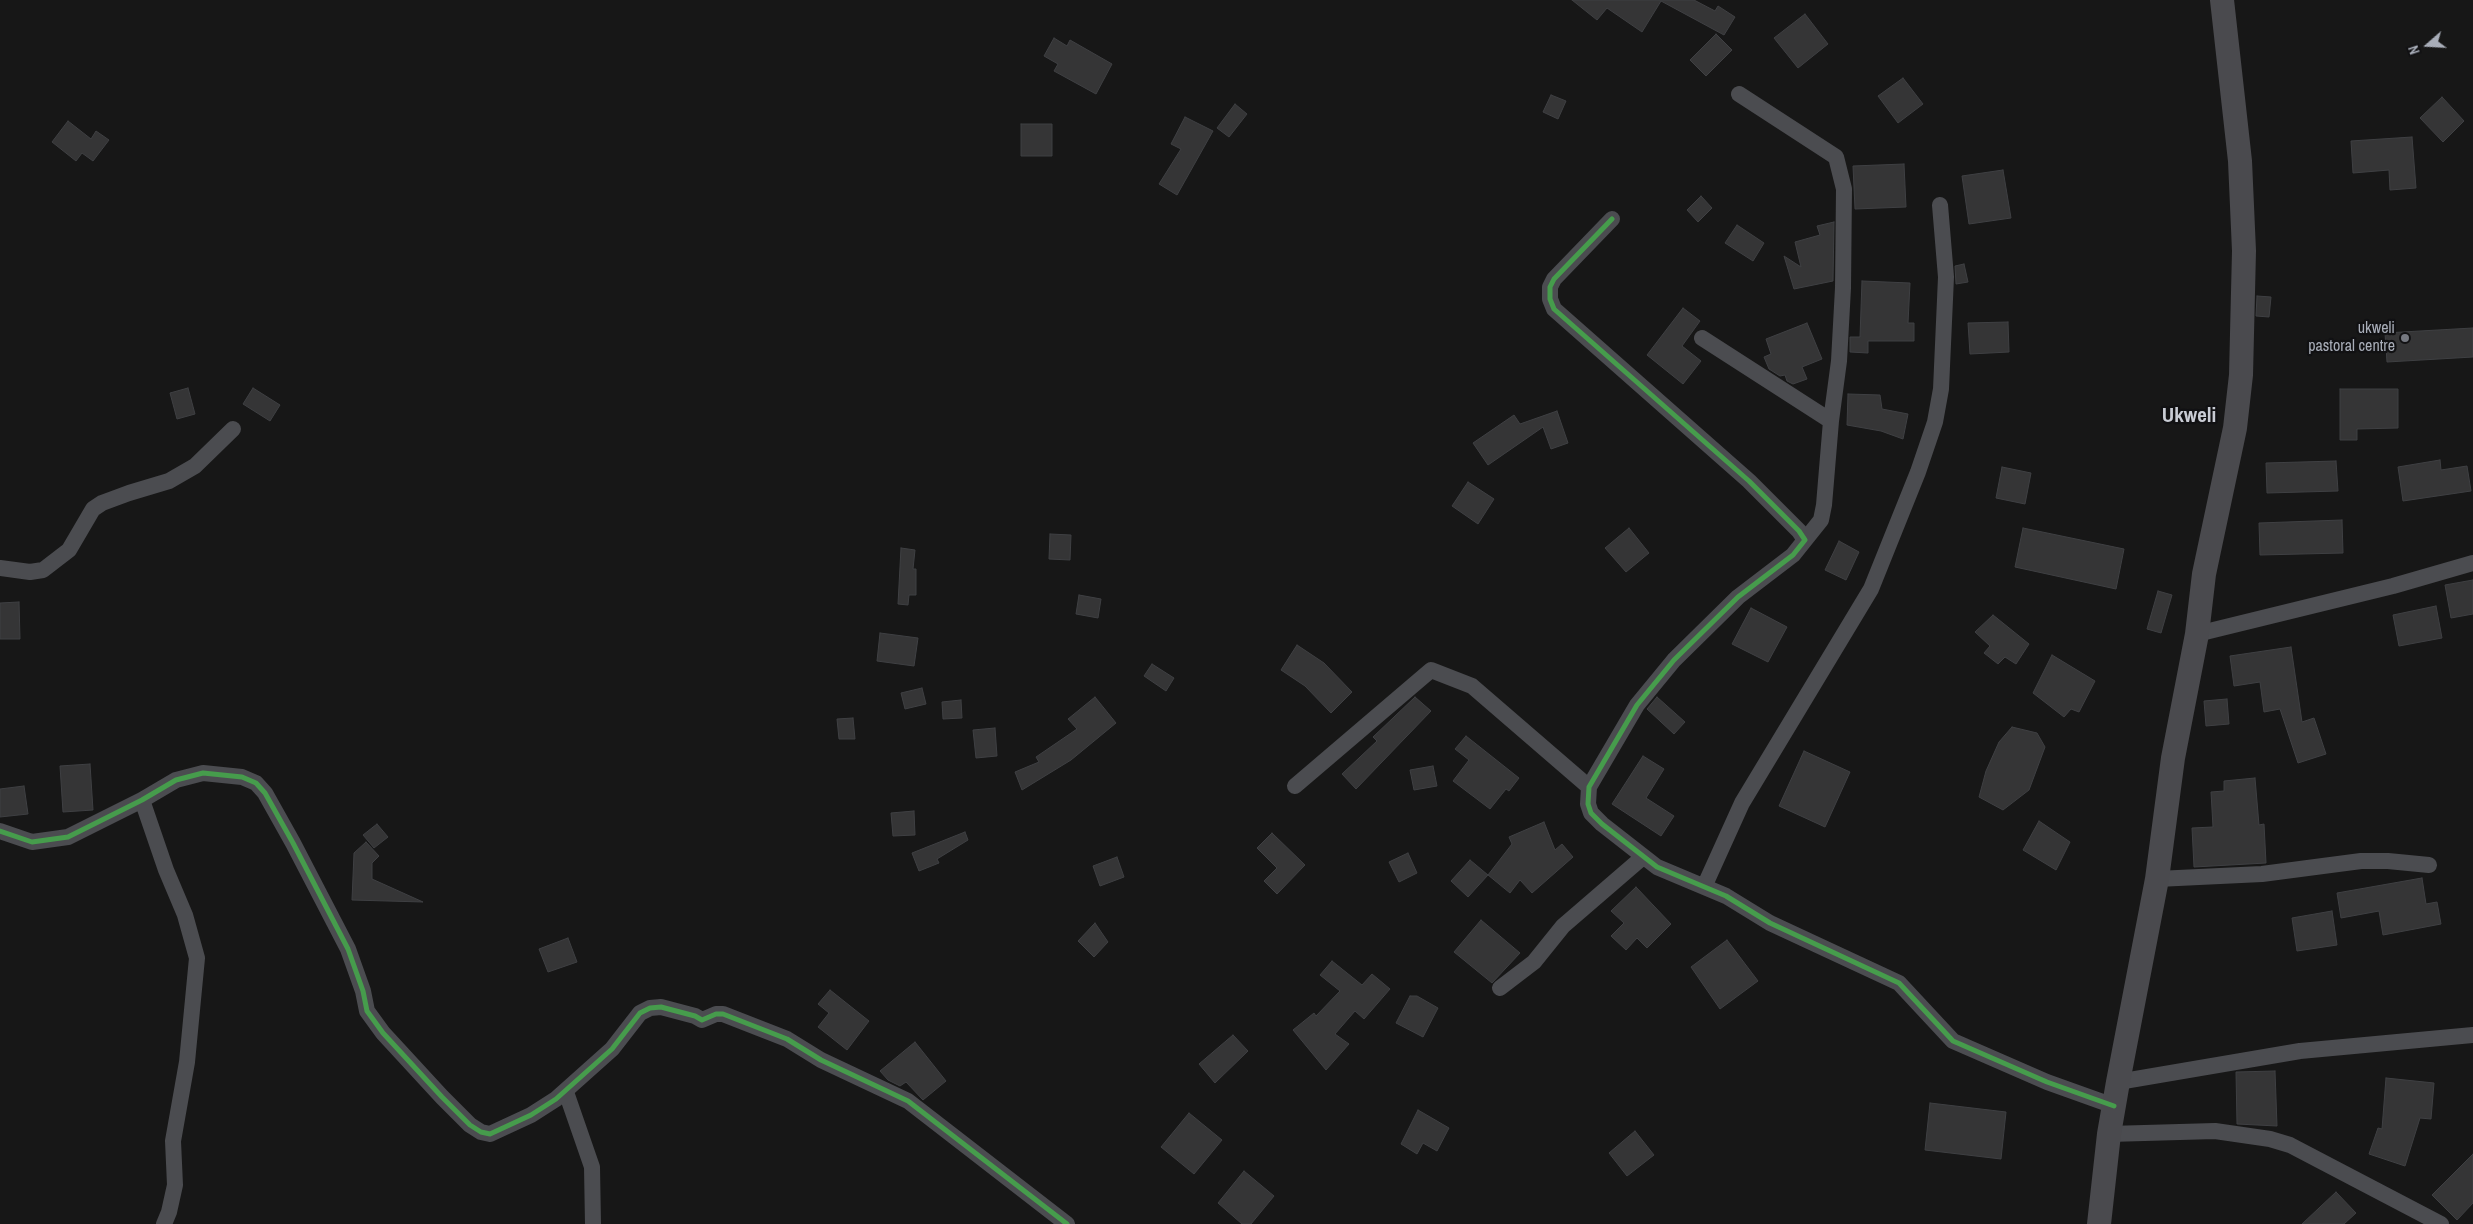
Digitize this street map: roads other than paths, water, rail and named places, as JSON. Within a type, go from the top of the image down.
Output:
[{"type":"street","points":[[2099,1224],[2109,1134],[2157,879],[2173,758],[2197,634],[2204,574],[2235,428],[2242,375],[2244,251],[2240,161],[2222,0]]},
{"type":"street","points":[[1738,94],[1824,147],[1836,157],[1840,167],[1844,189],[1843,288],[1839,361],[1821,520],[1792,554],[1738,597],[1674,660],[1637,704],[1588,787],[1588,804],[1592,812],[1643,857],[1668,873],[1726,896],[1770,923],[1893,980],[1953,1041],[2047,1082],[2114,1106]]},
{"type":"street","points":[[1704,886],[1742,802],[1871,589],[1936,422],[1941,389],[1946,277],[1940,206]]},
{"type":"street","points":[[1612,219],[1554,278],[1550,287],[1550,299],[1554,309],[1749,481],[1799,531],[1805,540]]},
{"type":"street","points":[[1702,338],[1831,421]]},
{"type":"street","points":[[0,568],[30,572],[43,570],[69,550],[93,509],[129,493],[169,482],[195,466],[233,429]]},
{"type":"street","points":[[2197,634],[2393,586],[2473,563]]},
{"type":"street","points":[[1295,786],[1431,670],[1472,686],[1588,787]]},
{"type":"street","points":[[0,831],[32,842],[68,837],[142,800],[176,780],[203,773],[242,777],[256,783],[266,793],[289,835],[348,949],[368,1011],[384,1033],[470,1125],[490,1134],[531,1115],[566,1092],[612,1049],[640,1013],[650,1008],[662,1007],[695,1016],[702,1020],[716,1014],[729,1015],[787,1039],[821,1060],[908,1101],[1067,1224]]},
{"type":"street","points":[[142,800],[166,870],[185,914],[197,958],[187,1062],[173,1142],[175,1185],[169,1212],[164,1224]]},
{"type":"street","points":[[1500,988],[1534,962],[1563,926],[1643,857]]},
{"type":"street","points":[[2157,879],[2262,874],[2361,861],[2388,861],[2429,865]]},
{"type":"street","points":[[2118,1082],[2300,1051],[2473,1035]]},
{"type":"street","points":[[566,1092],[592,1167],[593,1224]]},
{"type":"street","points":[[2109,1134],[2215,1131],[2243,1133],[2270,1139],[2290,1145],[2441,1224]]},
{"type":"place","name":"ukweli pastoral centre","points":[[2405,338]]},
{"type":"district","name":"Ukweli","points":[[2189,416]]}]
